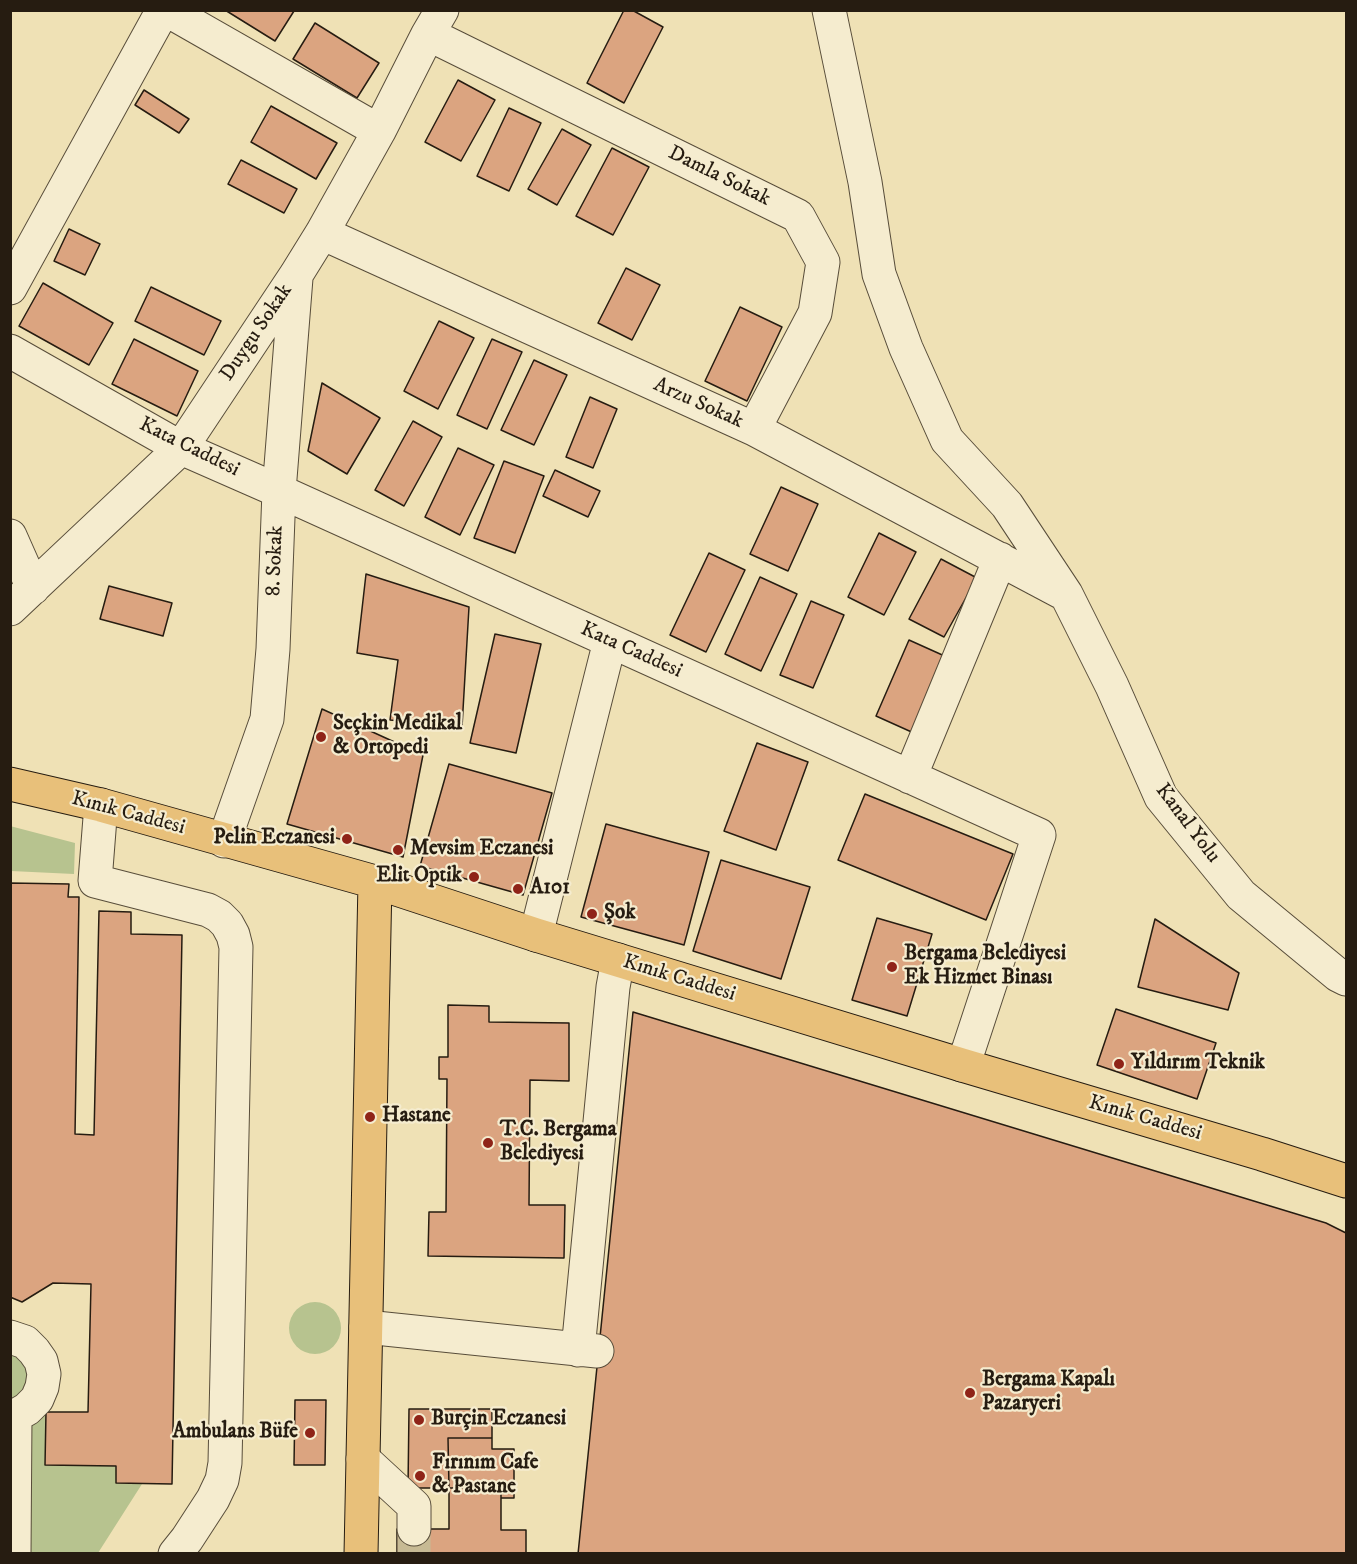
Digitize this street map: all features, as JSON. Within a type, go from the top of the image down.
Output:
[{"type":"main road","name":"Kınık Caddesi","points":[[10,784],[101,805],[375,882],[536,935],[1347,1181]]},
{"type":"main road","points":[[361,1554],[375,882]]},
{"type":"street","points":[[10,288],[165,10],[379,131]]},
{"type":"street","name":"Kanal Yolu","points":[[829,10],[865,182],[879,274],[906,348],[947,440],[1007,505],[1066,594],[1112,686],[1161,797],[1242,895],[1338,975],[1347,979]]},
{"type":"street","name":"Duygu Sokak","points":[[22,598],[181,448],[322,233],[379,131],[435,22]]},
{"type":"street","name":"Damla Sokak","points":[[435,22],[798,216],[823,262],[815,313],[754,429]]},
{"type":"street","name":"Arzu Sokak","points":[[322,233],[754,429],[1066,594]]},
{"type":"street","name":"8. Sokak","points":[[224,841],[267,719],[273,649],[279,491],[296,275]]},
{"type":"street","name":"Kata Caddesi","points":[[10,351],[181,448],[1039,836],[962,1065]]},
{"type":"street","points":[[10,536],[22,598]]},
{"type":"street","points":[[910,777],[1000,559]]},
{"type":"street","points":[[536,935],[610,641]]},
{"type":"street","points":[[101,805],[95,881],[208,910],[227,924],[236,947],[225,1463],[222,1480],[213,1499],[175,1554]]},
{"type":"street","points":[[366,1327],[587,1351],[613,987],[618,960]]},
{"type":"street","points":[[10,1337],[25,1342],[34,1351],[41,1361],[44,1374],[37,1399],[27,1409],[13,1416],[14,1554]]},
{"type":"street","points":[[363,1459],[414,1506],[414,1529]]},
{"type":"green space","points":[[10,826],[75,843],[74,874],[11,871]]},
{"type":"green space","points":[[310,1302],[320,1302],[329,1306],[337,1314],[341,1328],[337,1342],[329,1350],[320,1354],[310,1354],[301,1350],[293,1342],[289,1333],[289,1323],[293,1314],[301,1306]]},
{"type":"green space","points":[[10,1350],[28,1363],[28,1389],[10,1403]]},
{"type":"green space","points":[[46,1412],[116,1466],[116,1483],[142,1484],[98,1553],[21,1554],[21,1427]]},
{"type":"building","points":[[225,10],[293,10],[294,11],[275,41]]},
{"type":"building","points":[[624,10],[632,10],[663,27],[624,103],[587,83]]},
{"type":"building","points":[[315,23],[379,63],[357,98],[293,59]]},
{"type":"building","points":[[458,80],[495,100],[461,161],[425,142]]},
{"type":"building","points":[[144,90],[189,119],[179,133],[135,105]]},
{"type":"building","points":[[271,106],[337,143],[316,179],[251,142]]},
{"type":"building","points":[[509,108],[541,123],[509,191],[477,176]]},
{"type":"building","points":[[562,129],[591,145],[557,205],[528,189]]},
{"type":"building","points":[[612,148],[649,167],[613,235],[576,216]]},
{"type":"building","points":[[241,160],[297,189],[284,213],[228,184]]},
{"type":"building","points":[[69,229],[100,244],[85,275],[54,261]]},
{"type":"building","points":[[626,268],[660,285],[632,340],[598,323]]},
{"type":"building","points":[[43,283],[113,323],[89,365],[19,326]]},
{"type":"building","points":[[151,287],[221,321],[204,355],[135,321]]},
{"type":"building","points":[[740,307],[782,327],[747,401],[705,381]]},
{"type":"building","points":[[439,321],[474,338],[438,409],[404,391]]},
{"type":"building","points":[[134,339],[198,371],[177,416],[112,384]]},
{"type":"building","points":[[492,339],[522,352],[487,429],[457,415]]},
{"type":"building","points":[[534,360],[567,375],[534,445],[501,430]]},
{"type":"building","points":[[322,383],[380,418],[347,474],[308,451]]},
{"type":"building","points":[[590,397],[617,409],[593,468],[566,457]]},
{"type":"building","points":[[413,421],[442,437],[404,506],[375,490]]},
{"type":"building","points":[[458,448],[494,465],[460,535],[425,517]]},
{"type":"building","points":[[504,461],[544,476],[515,553],[474,538]]},
{"type":"building","points":[[555,470],[600,491],[588,517],[543,496]]},
{"type":"building","points":[[781,487],[818,504],[788,571],[750,554]]},
{"type":"building","points":[[879,533],[916,552],[884,615],[848,597]]},
{"type":"building","points":[[709,553],[745,570],[706,652],[670,635]]},
{"type":"building","points":[[941,559],[977,578],[944,637],[909,619]]},
{"type":"building","points":[[366,574],[469,607],[462,727],[390,720],[398,660],[357,653]]},
{"type":"building","points":[[760,577],[797,594],[761,671],[725,654]]},
{"type":"building","points":[[109,586],[172,603],[163,636],[100,619]]},
{"type":"building","points":[[811,601],[844,615],[813,688],[780,675]]},
{"type":"building","points":[[495,634],[541,644],[516,753],[470,743]]},
{"type":"building","points":[[909,640],[949,658],[916,734],[876,716]]},
{"type":"building","points":[[322,709],[423,755],[403,857],[287,824]]},
{"type":"building","points":[[757,743],[808,762],[776,850],[724,831]]},
{"type":"building","points":[[449,764],[552,793],[523,895],[420,866]]},
{"type":"building","points":[[865,794],[1013,854],[986,920],[838,860]]},
{"type":"building","points":[[606,824],[709,852],[684,945],[581,917]]},
{"type":"building","points":[[721,860],[810,887],[781,979],[693,951]]},
{"type":"building","points":[[10,883],[69,884],[68,897],[79,897],[75,1134],[94,1135],[99,911],[131,912],[131,934],[182,935],[172,1484],[116,1483],[116,1466],[45,1465],[46,1412],[88,1412],[91,1284],[53,1283],[22,1302],[10,1297]]},
{"type":"building","name":"Bergama Belediyesi Ek Hizmet Binası","points":[[877,918],[932,934],[907,1016],[852,1000]]},
{"type":"building","points":[[1155,919],[1239,973],[1228,1010],[1138,987]]},
{"type":"building","name":"T.C. Bergama Belediyesi","points":[[448,1005],[489,1006],[489,1022],[569,1023],[569,1081],[530,1080],[529,1205],[565,1205],[564,1258],[428,1256],[429,1212],[446,1212],[447,1079],[439,1079],[439,1057],[448,1057]]},
{"type":"building","points":[[1116,1009],[1216,1043],[1197,1099],[1097,1065]]},
{"type":"building","name":"Bergama Kapalı Pazaryeri","points":[[633,1012],[1326,1223],[1346,1233],[1346,1554],[578,1554]]},
{"type":"building","name":"Ambulans Büfe","points":[[295,1400],[326,1400],[325,1465],[294,1465]]},
{"type":"building","points":[[409,1409],[492,1409],[492,1438],[448,1438],[449,1488],[408,1488]]},
{"type":"building","points":[[448,1438],[492,1438],[492,1449],[514,1449],[514,1498],[501,1498],[501,1488],[449,1488]]},
{"type":"building","points":[[449,1488],[501,1488],[501,1530],[526,1530],[526,1554],[397,1554],[397,1529],[449,1529]]},
{"type":"tunnel","points":[[414,1529],[414,1554]]},
{"type":"place","name":"Seçkin Medikal & Ortopedi","points":[[321,737]]},
{"type":"place","name":"Pelin Eczanesi","points":[[347,839]]},
{"type":"place","name":"Mevsim Eczanesi","points":[[398,850]]},
{"type":"place","name":"Elit Optik","points":[[474,877]]},
{"type":"place","name":"A101","points":[[518,889]]},
{"type":"place","name":"Şok","points":[[592,914]]},
{"type":"place","name":"Bergama Belediyesi Ek Hizmet Binası","points":[[892,967]]},
{"type":"place","name":"Yıldırım Teknik","points":[[1119,1064]]},
{"type":"place","name":"Hastane","points":[[370,1117]]},
{"type":"place","name":"T.C. Bergama Belediyesi","points":[[488,1143]]},
{"type":"place","name":"Bergama Kapalı Pazaryeri","points":[[970,1393]]},
{"type":"place","name":"Burçin Eczanesi","points":[[419,1420]]},
{"type":"place","name":"Ambulans Büfe","points":[[310,1433]]},
{"type":"place","name":"Fırınım Cafe & Pastane","points":[[420,1476]]}]
